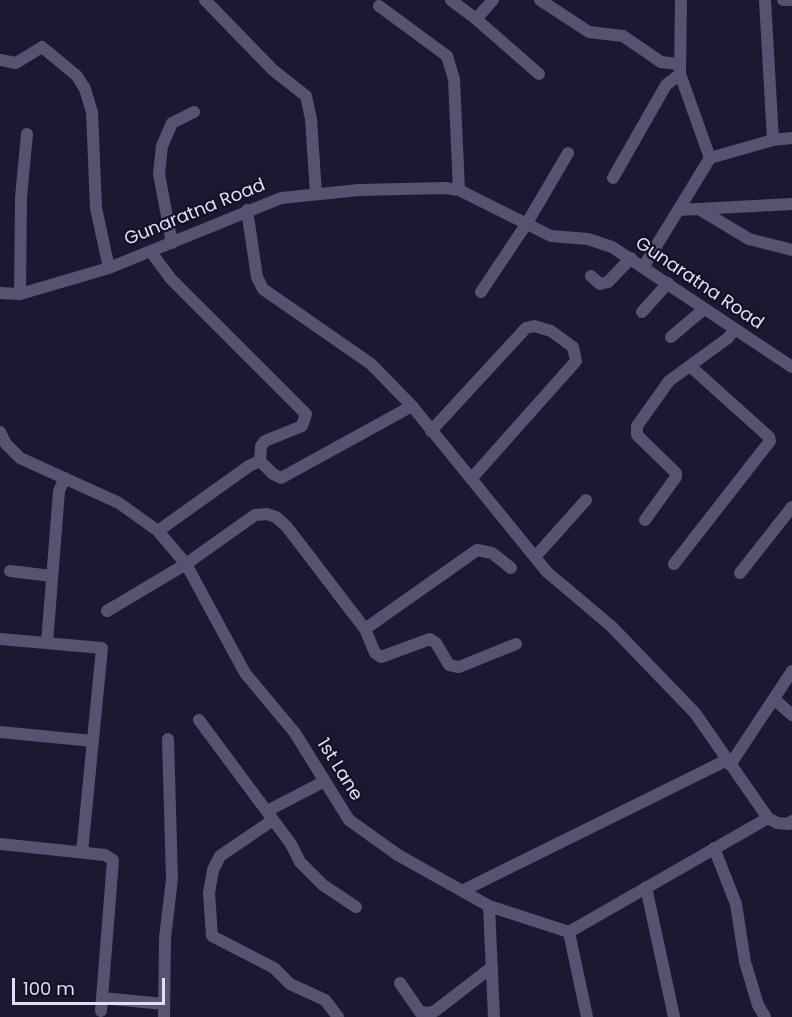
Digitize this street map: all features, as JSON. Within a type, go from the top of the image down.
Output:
[{"type":"street","points":[[205,0],[273,70],[306,96],[311,119],[316,194]]},
{"type":"street","points":[[452,0],[539,74]]},
{"type":"street","points":[[476,19],[493,0]]},
{"type":"street","points":[[540,0],[589,32],[623,36],[661,62],[679,69]]},
{"type":"street","points":[[681,0],[679,69],[710,158]]},
{"type":"street","points":[[765,0],[773,140]]},
{"type":"street","points":[[783,0],[792,0]]},
{"type":"street","points":[[379,6],[447,56],[454,79],[459,190]]},
{"type":"street","points":[[0,60],[16,63],[42,47],[77,76],[85,89],[92,111],[96,208],[109,268]]},
{"type":"street","points":[[613,178],[666,85],[679,69]]},
{"type":"street","points":[[172,243],[159,174],[162,146],[172,123],[194,112]]},
{"type":"street","points":[[20,294],[21,197],[27,134]]},
{"type":"street","points":[[644,266],[710,158],[773,140],[792,138]]},
{"type":"street","points":[[481,292],[527,223],[568,153]]},
{"type":"street","name":"Gunaratna Road","points":[[0,293],[20,294],[109,268],[281,198],[370,189],[445,188],[459,190],[551,236],[588,239],[612,247],[644,266],[734,330],[792,367]]},
{"type":"street","points":[[679,210],[792,204]]},
{"type":"street","points":[[699,209],[749,239],[792,250]]},
{"type":"street","points":[[247,210],[257,277],[263,289],[371,364],[412,406],[547,572],[611,626],[696,714],[768,818],[777,824],[791,825]]},
{"type":"street","points":[[151,252],[171,279],[306,414],[302,426],[266,441],[261,446],[260,461],[273,474],[282,478],[412,406]]},
{"type":"street","points":[[591,276],[600,284],[608,282],[631,258]]},
{"type":"street","points":[[642,312],[668,283]]},
{"type":"street","points":[[671,337],[704,309]]},
{"type":"street","points":[[432,431],[526,328],[534,326],[551,331],[573,347],[576,361],[471,479]]},
{"type":"street","points":[[645,520],[676,477],[676,473],[635,431],[669,381],[734,330]]},
{"type":"street","points":[[674,564],[770,441],[769,437],[690,366]]},
{"type":"street","name":"1st Lane","points":[[0,432],[6,444],[20,458],[119,503],[158,531],[186,564],[245,673],[295,733],[349,820],[398,855],[489,906],[569,932]]},
{"type":"street","points":[[158,531],[249,466],[260,461]]},
{"type":"street","points":[[47,644],[59,491],[65,478]]},
{"type":"street","points":[[535,557],[586,500]]},
{"type":"street","points":[[740,573],[792,507]]},
{"type":"street","points":[[107,611],[186,564],[255,515],[276,517],[287,527],[365,629],[375,653],[381,657],[430,639],[454,667],[516,644]]},
{"type":"street","points":[[365,629],[477,550],[492,553],[511,568]]},
{"type":"street","points":[[10,572],[52,576]]},
{"type":"street","points":[[0,639],[102,648],[82,852]]},
{"type":"street","points":[[462,891],[728,762],[792,671]]},
{"type":"street","points":[[774,699],[792,716]]},
{"type":"street","points":[[199,720],[270,815],[306,869],[323,885],[356,907]]},
{"type":"street","points":[[0,732],[93,741]]},
{"type":"street","points":[[164,1017],[165,938],[172,879],[168,739]]},
{"type":"street","points":[[325,781],[270,815],[220,856],[213,870],[209,893],[212,936],[274,968],[290,984],[325,1000],[338,1017]]},
{"type":"street","points":[[587,1017],[569,932],[768,818]]},
{"type":"street","points":[[0,844],[105,855],[113,860],[100,1011]]},
{"type":"street","points":[[714,848],[736,904],[745,962],[758,1005],[765,1017]]},
{"type":"street","points":[[646,887],[675,1017]]},
{"type":"street","points":[[489,906],[494,1017]]},
{"type":"street","points":[[400,983],[420,1012],[428,1013],[435,1011],[492,967]]},
{"type":"street","points":[[102,998],[164,1004]]}]
